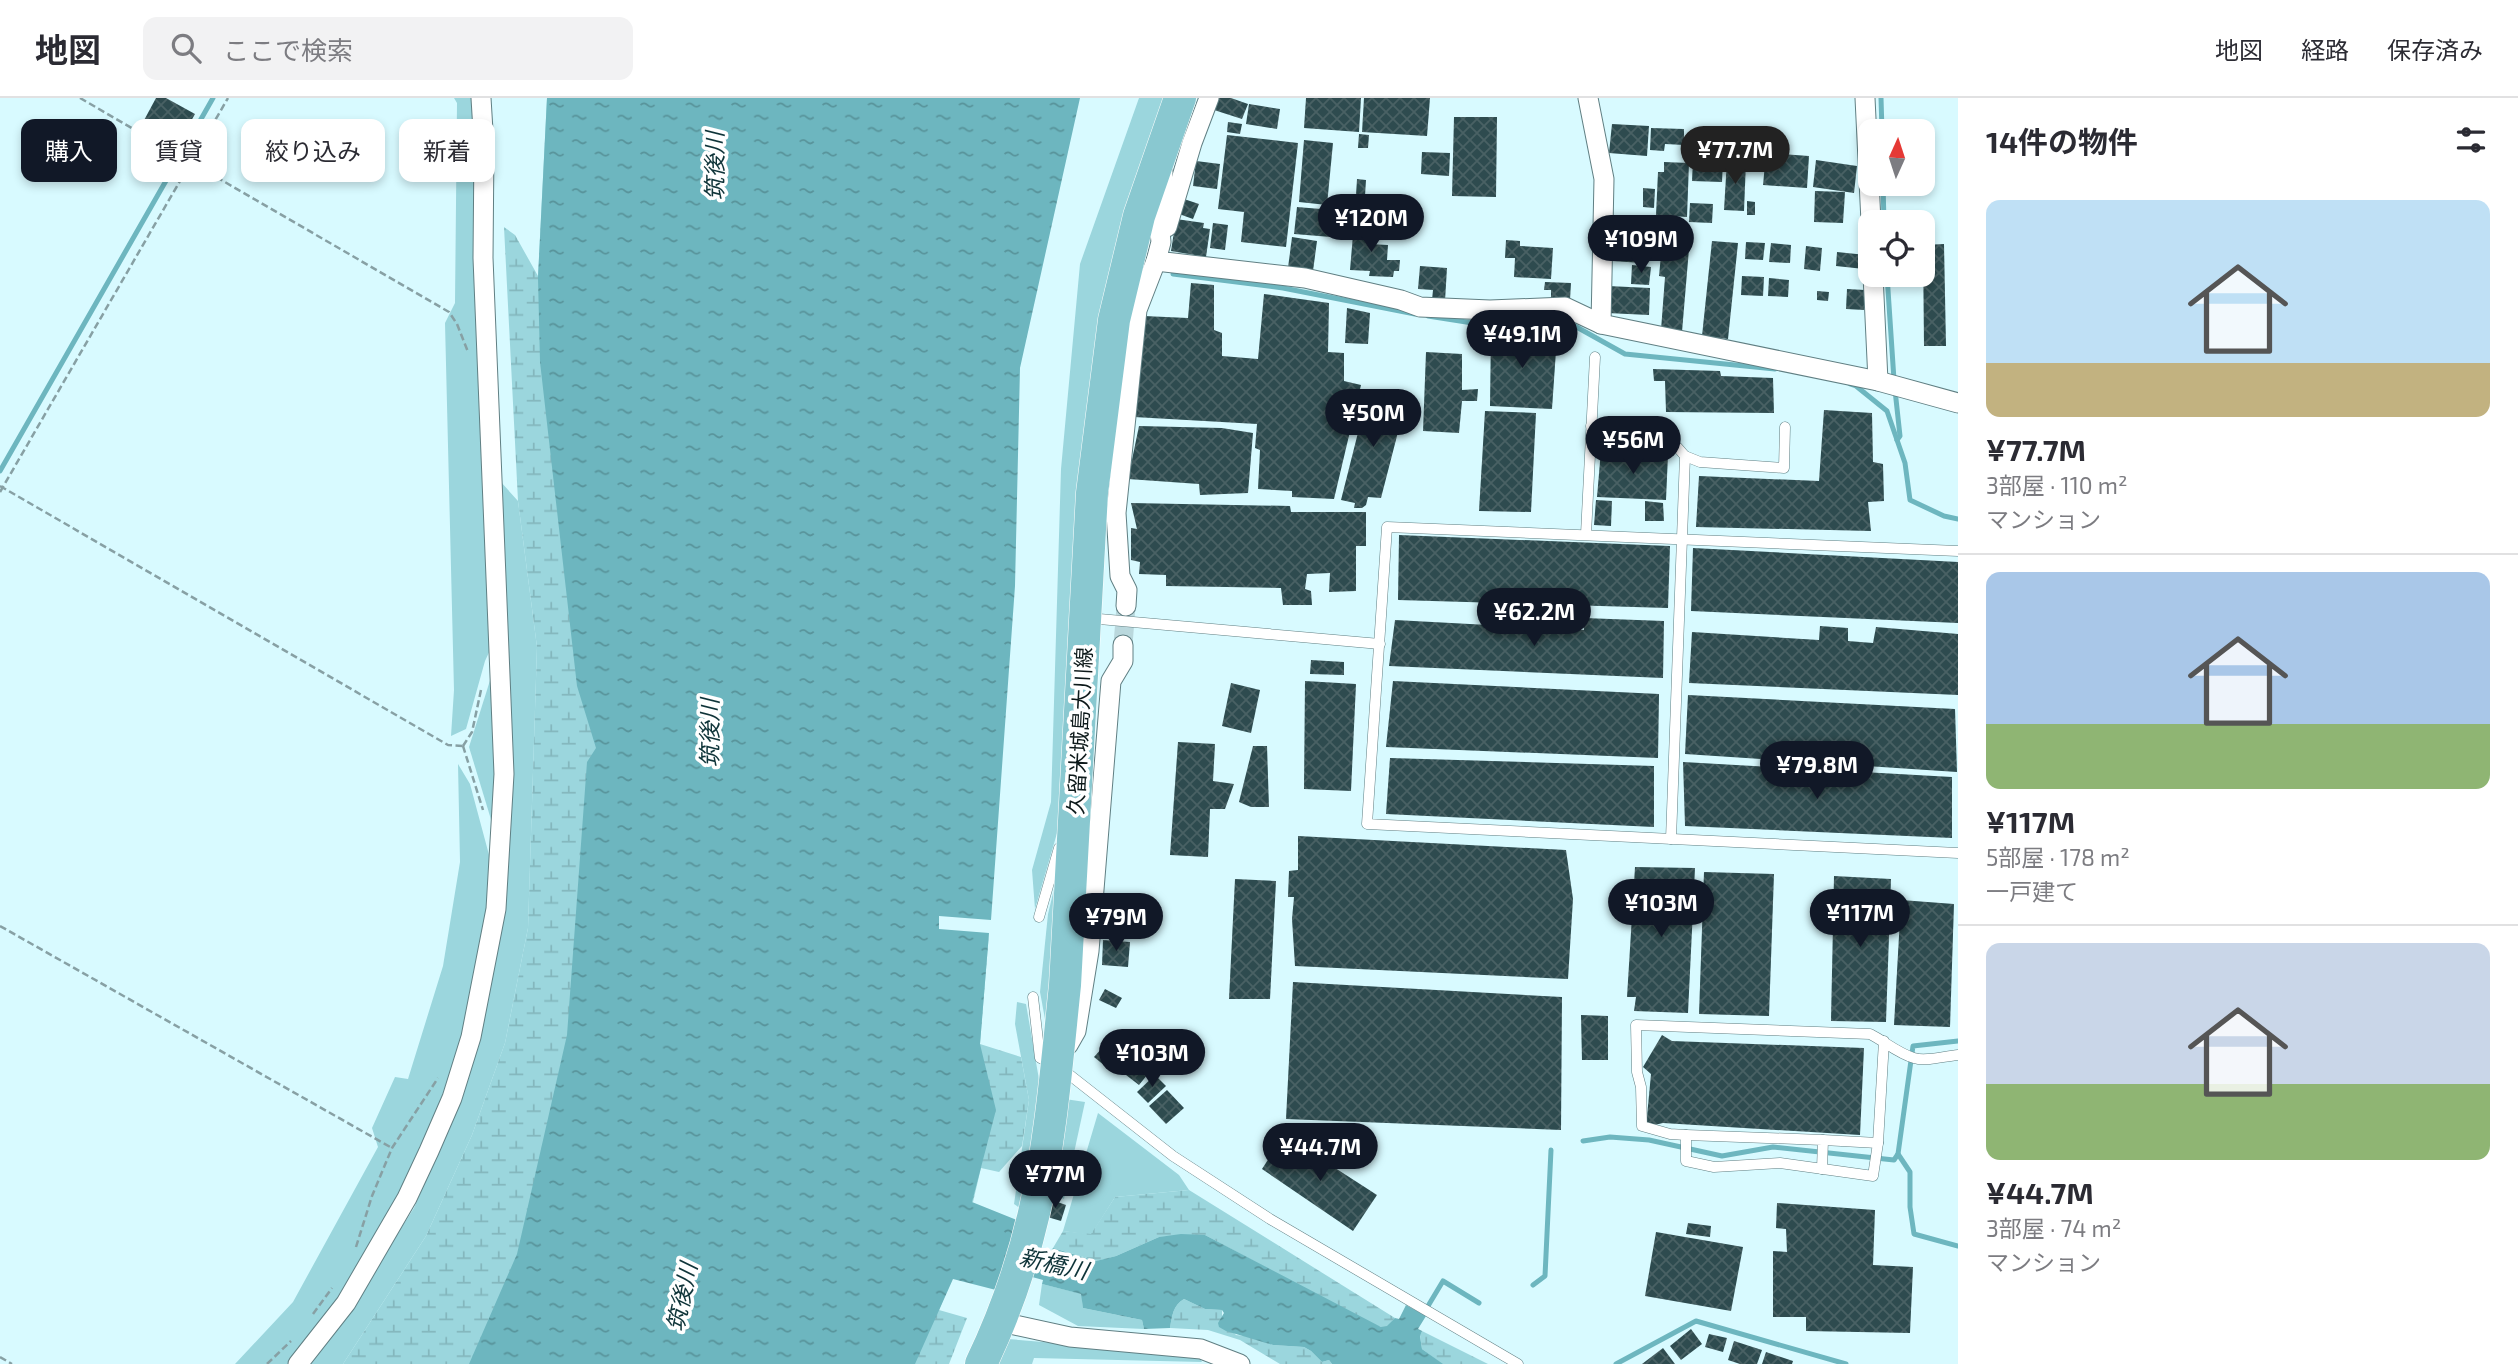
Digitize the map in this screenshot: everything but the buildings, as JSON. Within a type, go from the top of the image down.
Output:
[{"type":"main road","name":"久留米城島大川線","points":[[981,1364],[1004,1311],[1034,1214],[1046,1150],[1065,985],[1092,493],[1114,320],[1139,215],[1180,98]]},
{"type":"street","points":[[298,1364],[345,1303],[407,1198],[452,1098],[471,1037],[496,908],[504,774],[483,258],[484,147],[481,98]]},
{"type":"street","points":[[1126,606],[1127,590],[1120,576],[1116,513],[1137,310],[1209,98]]},
{"type":"street","points":[[1588,98],[1604,179],[1601,324]]},
{"type":"street","points":[[1865,98],[1870,210]]},
{"type":"street","points":[[1158,158],[1165,175],[1158,251]]},
{"type":"street","points":[[1158,251],[1305,278],[1401,300],[1420,307],[1490,310],[1566,307],[1601,324],[1878,381],[1958,403]]},
{"type":"street","points":[[1874,287],[1878,381]]},
{"type":"street","points":[[1056,1065],[1076,1031],[1089,951],[1111,681],[1123,661],[1124,645]]},
{"type":"street","points":[[1004,1311],[1070,1337],[1201,1349],[1240,1364]]},
{"type":"lane","points":[[1586,534],[1595,356]]},
{"type":"lane","points":[[1591,426],[1644,427],[1678,448],[1685,456],[1700,462],[1784,468],[1786,427]]},
{"type":"lane","points":[[1671,839],[1685,456]]},
{"type":"lane","points":[[1958,551],[1387,527],[1367,824],[1958,853]]},
{"type":"lane","points":[[1085,618],[1380,644]]},
{"type":"lane","points":[[1039,917],[1062,840],[1074,824]]},
{"type":"lane","points":[[1033,997],[1040,1058],[1056,1065],[1173,1156],[1270,1219],[1518,1364]]},
{"type":"lane","points":[[1878,1143],[1822,1147],[1686,1143],[1670,1134],[1642,1126],[1636,1025],[1870,1034],[1915,1059],[1958,1055]]},
{"type":"lane","points":[[1686,1143],[1686,1161],[1714,1167],[1780,1163],[1873,1176],[1878,1143],[1884,1041]]},
{"type":"lane","points":[[1822,1147],[1822,1169]]},
{"type":"path","points":[[80,98],[131,127]]},
{"type":"path","points":[[216,119],[228,98]]},
{"type":"path","points":[[0,492],[179,182]]},
{"type":"path","points":[[227,182],[449,312],[457,324]]},
{"type":"path","points":[[1,487],[448,745],[463,746]]},
{"type":"path","points":[[463,746],[472,732],[486,668],[499,654]]},
{"type":"path","points":[[463,746],[484,812]]},
{"type":"path","points":[[0,926],[392,1148]]},
{"type":"path","points":[[354,1253],[372,1196],[392,1148],[438,1079]]},
{"type":"path","points":[[309,1318],[334,1286]]},
{"type":"path","points":[[267,1364],[292,1340]]},
{"type":"path","points":[[0,1357],[12,1364]]},
{"type":"green space","points":[[454,98],[474,98],[475,119],[457,119],[457,103]]},
{"type":"green space","points":[[547,98],[600,733],[578,1040],[489,1364],[343,1364],[426,1236],[472,1135],[505,1043],[528,928],[537,647],[518,501],[504,227],[515,235],[538,276]]},
{"type":"green space","points":[[1139,98],[1168,98],[1145,163],[1064,809],[1035,909],[1032,870],[1051,802],[1061,469],[1080,264]]},
{"type":"green space","points":[[456,182],[477,182],[492,646],[485,661],[466,729],[451,736],[454,690],[445,323],[455,303]]},
{"type":"green space","points":[[500,481],[518,501],[537,647],[528,928],[505,1043],[472,1135],[426,1236],[343,1364],[308,1364],[348,1311],[414,1208],[450,1123],[503,914]]},
{"type":"green space","points":[[493,671],[496,836],[469,747]]},
{"type":"green space","points":[[458,764],[470,784],[492,866],[477,972],[454,1065],[412,1172],[345,1295],[290,1364],[235,1364],[293,1302],[378,1147],[372,1128],[395,1077],[408,1079],[443,966],[460,862]]},
{"type":"green space","points":[[1061,860],[1050,1046],[1040,992],[1048,914]]},
{"type":"green space","points":[[989,933],[980,1044],[1021,1057],[1029,1100],[1022,1146],[999,1172],[981,1168],[973,1202],[955,1207]]},
{"type":"green space","points":[[1017,1002],[1026,1004],[1042,1097],[1024,1211],[1014,1204],[1029,1100],[1015,1024]]},
{"type":"green space","points":[[1065,1099],[1085,1102],[1064,1199],[1050,1193]]},
{"type":"green space","points":[[1098,1113],[1179,1175],[1189,1190],[1115,1197],[1091,1235],[1063,1231]]},
{"type":"green space","points":[[1189,1190],[1395,1318],[1387,1327],[1372,1324],[1205,1235],[1159,1237],[1116,1256],[1097,1261],[1053,1248],[1063,1231],[1091,1234],[1115,1197]]},
{"type":"green space","points":[[960,1259],[939,1310],[967,1318],[949,1364],[857,1364]]},
{"type":"green space","points":[[1042,1284],[1082,1294],[1083,1308],[1142,1320],[1144,1329],[1078,1326],[1039,1305]]},
{"type":"green space","points":[[1184,1299],[1205,1309],[1222,1310],[1222,1319],[1236,1335],[1253,1337],[1273,1345],[1304,1347],[1322,1362],[1329,1360],[1332,1364],[1280,1364],[1240,1340],[1208,1330],[1170,1328],[1175,1308]]},
{"type":"green space","points":[[1422,1331],[1488,1364],[1442,1364],[1422,1349]]},
{"type":"green space","points":[[1008,1339],[1198,1355],[1202,1362],[1034,1358],[1032,1364],[994,1364]]},
{"type":"water","points":[[547,98],[1080,98],[1020,368],[1015,586],[991,920],[939,916],[939,929],[989,933],[980,1044],[996,1110],[972,1202],[1019,1221],[1014,1240],[1096,1261],[1116,1256],[1159,1237],[1205,1235],[1381,1327],[1387,1326],[1395,1318],[1399,1319],[1406,1305],[1426,1316],[1418,1329],[1422,1331],[1422,1349],[1443,1364],[1332,1364],[1329,1360],[1322,1362],[1304,1347],[1273,1345],[1226,1331],[1219,1327],[1218,1323],[1224,1313],[1222,1310],[1205,1309],[1184,1299],[1175,1308],[1170,1328],[1144,1329],[1142,1320],[1083,1308],[1081,1294],[1042,1284],[1043,1280],[1004,1269],[996,1290],[953,1279],[915,1364],[469,1364],[517,1254],[567,1035],[587,762],[596,748],[577,686],[540,362],[538,278]]},
{"type":"waterway","points":[[201,119],[213,98]]},
{"type":"waterway","points":[[1881,98],[1882,119]]},
{"type":"waterway","points":[[0,471],[165,182]]},
{"type":"waterway","points":[[1883,196],[1884,210]]},
{"type":"waterway","points":[[1173,274],[1283,288],[1415,314]]},
{"type":"waterway","points":[[1888,287],[1894,380]]},
{"type":"waterway","points":[[1428,316],[1479,324],[1564,320],[1625,354],[1775,369]]},
{"type":"waterway","points":[[1850,384],[1887,411],[1905,463],[1910,500],[1944,516],[1958,519]]},
{"type":"waterway","points":[[1895,390],[1900,436],[1897,440]]},
{"type":"waterway","points":[[1583,1141],[1610,1137],[1649,1140],[1722,1156],[1773,1147],[1894,1160],[1898,1154],[1913,1046],[1958,1041]]},
{"type":"waterway","points":[[1533,1285],[1545,1276],[1551,1150]]},
{"type":"waterway","points":[[1898,1154],[1910,1172],[1910,1207],[1914,1234],[1958,1246]]},
{"type":"waterway","points":[[1425,1311],[1443,1281],[1479,1303]]},
{"type":"waterway","points":[[1616,1364],[1696,1321],[1846,1364]]},
{"type":"tunnel","points":[[1123,645],[1126,606]]},
{"type":"water label","name":"筑後川","points":[[714,166]]},
{"type":"water label","name":"筑後川","points":[[709,733]]},
{"type":"water label","name":"新橋川","points":[[1054,1263]]},
{"type":"water label","name":"筑後川","points":[[681,1297]]}]
